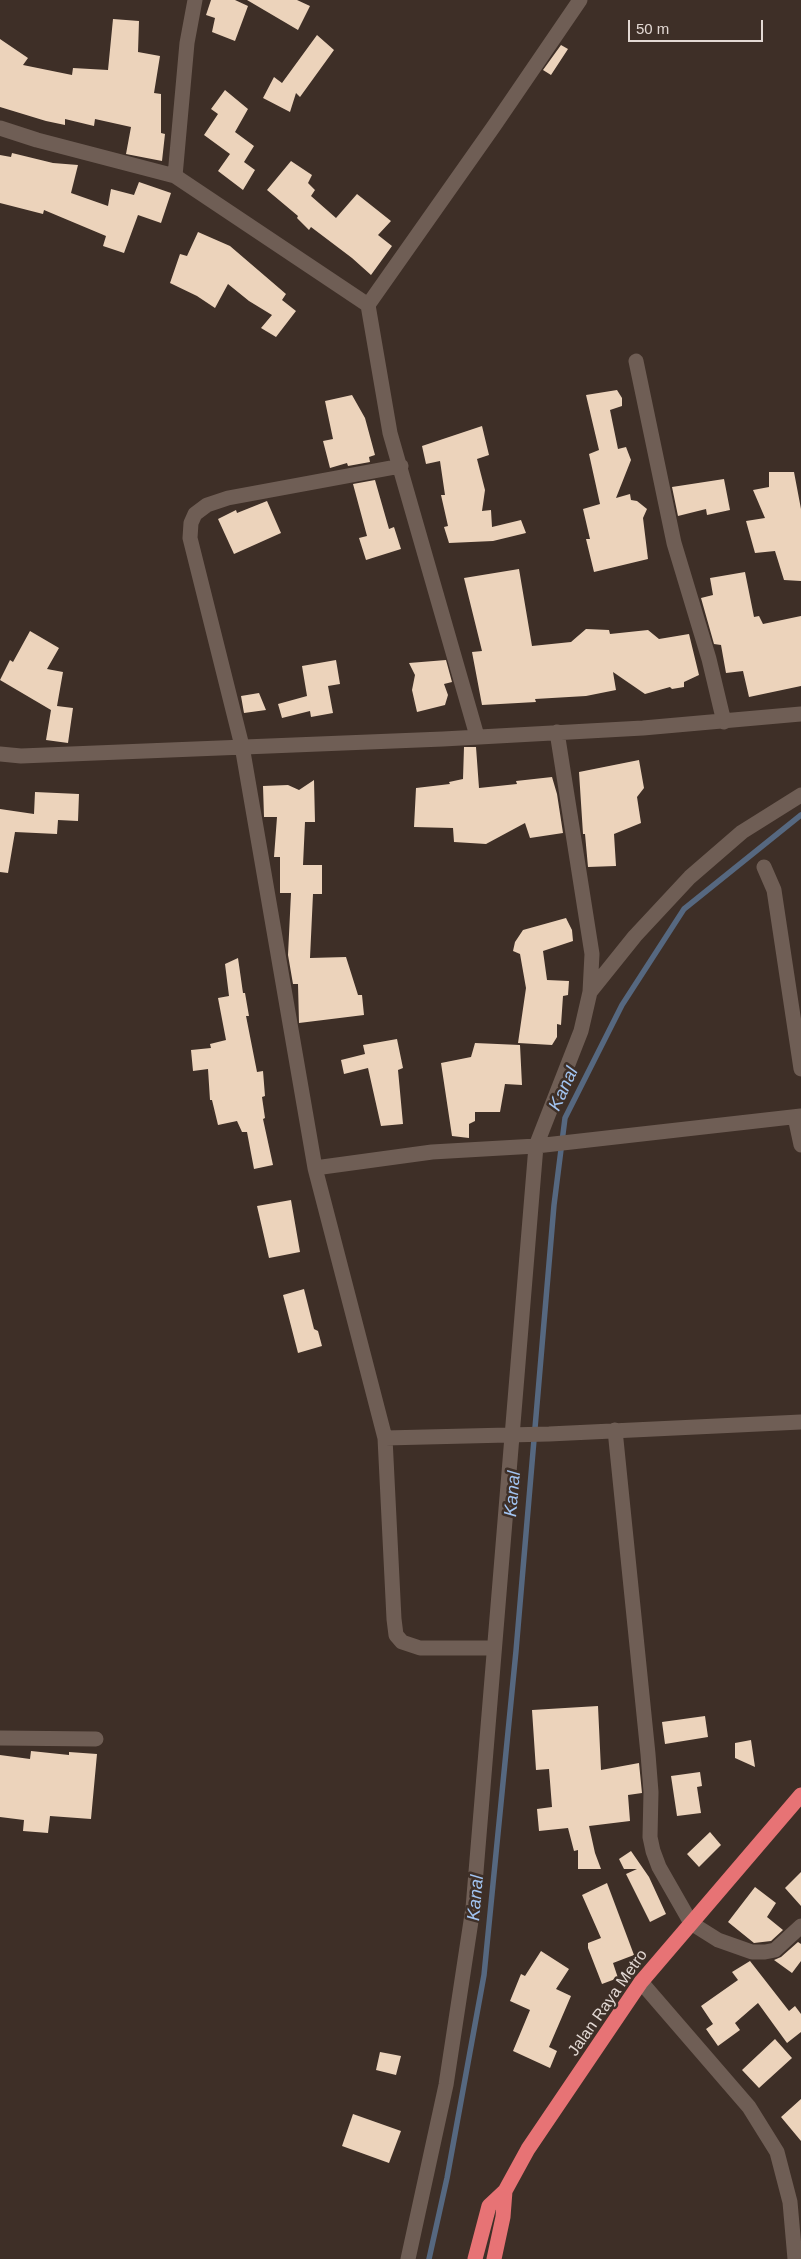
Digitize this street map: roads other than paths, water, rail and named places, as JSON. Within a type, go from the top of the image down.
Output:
[{"type":"highway","name":"Jalan Raya Metro","points":[[494,2259],[504,2217],[505,2191],[528,2149],[641,1982],[801,1795]]},
{"type":"highway","points":[[475,2259],[489,2206],[505,2191]]},
{"type":"street","points":[[175,176],[187,43],[195,0]]},
{"type":"street","points":[[477,736],[390,433],[368,305],[580,0]]},
{"type":"street","points":[[0,128],[37,140],[175,176],[368,305]]},
{"type":"street","points":[[636,361],[674,543],[709,659],[724,722]]},
{"type":"street","points":[[401,466],[228,498],[207,505],[195,514],[191,523],[190,538],[242,746],[316,1168],[385,1438],[396,1635],[402,1642],[420,1648],[494,1648]]},
{"type":"street","points":[[0,754],[21,756],[242,746],[443,740],[477,736],[724,722],[801,714]]},
{"type":"street","points":[[408,2259],[446,2085],[473,1908],[494,1648],[520,1433],[536,1146],[581,1031],[590,992],[592,954],[557,732]]},
{"type":"street","points":[[590,992],[634,936],[690,877],[742,832],[801,795]]},
{"type":"street","points":[[764,867],[774,890],[801,1069]]},
{"type":"street","points":[[316,1168],[432,1152],[536,1146],[798,1117],[801,1145]]},
{"type":"street","points":[[385,1438],[520,1433],[550,1434],[801,1422]]},
{"type":"street","points":[[615,1430],[648,1754],[651,1792],[650,1837],[659,1867],[691,1923],[718,1940],[752,1952],[775,1950],[801,1926]]},
{"type":"street","points":[[0,1738],[96,1739]]},
{"type":"street","points":[[641,1982],[749,2107],[777,2152],[796,2204],[794,2259]]},
{"type":"waterway","name":"Kanal","points":[[429,2259],[447,2178],[484,1975],[516,1651],[554,1205],[565,1118],[622,1005],[684,909],[801,815]]}]
